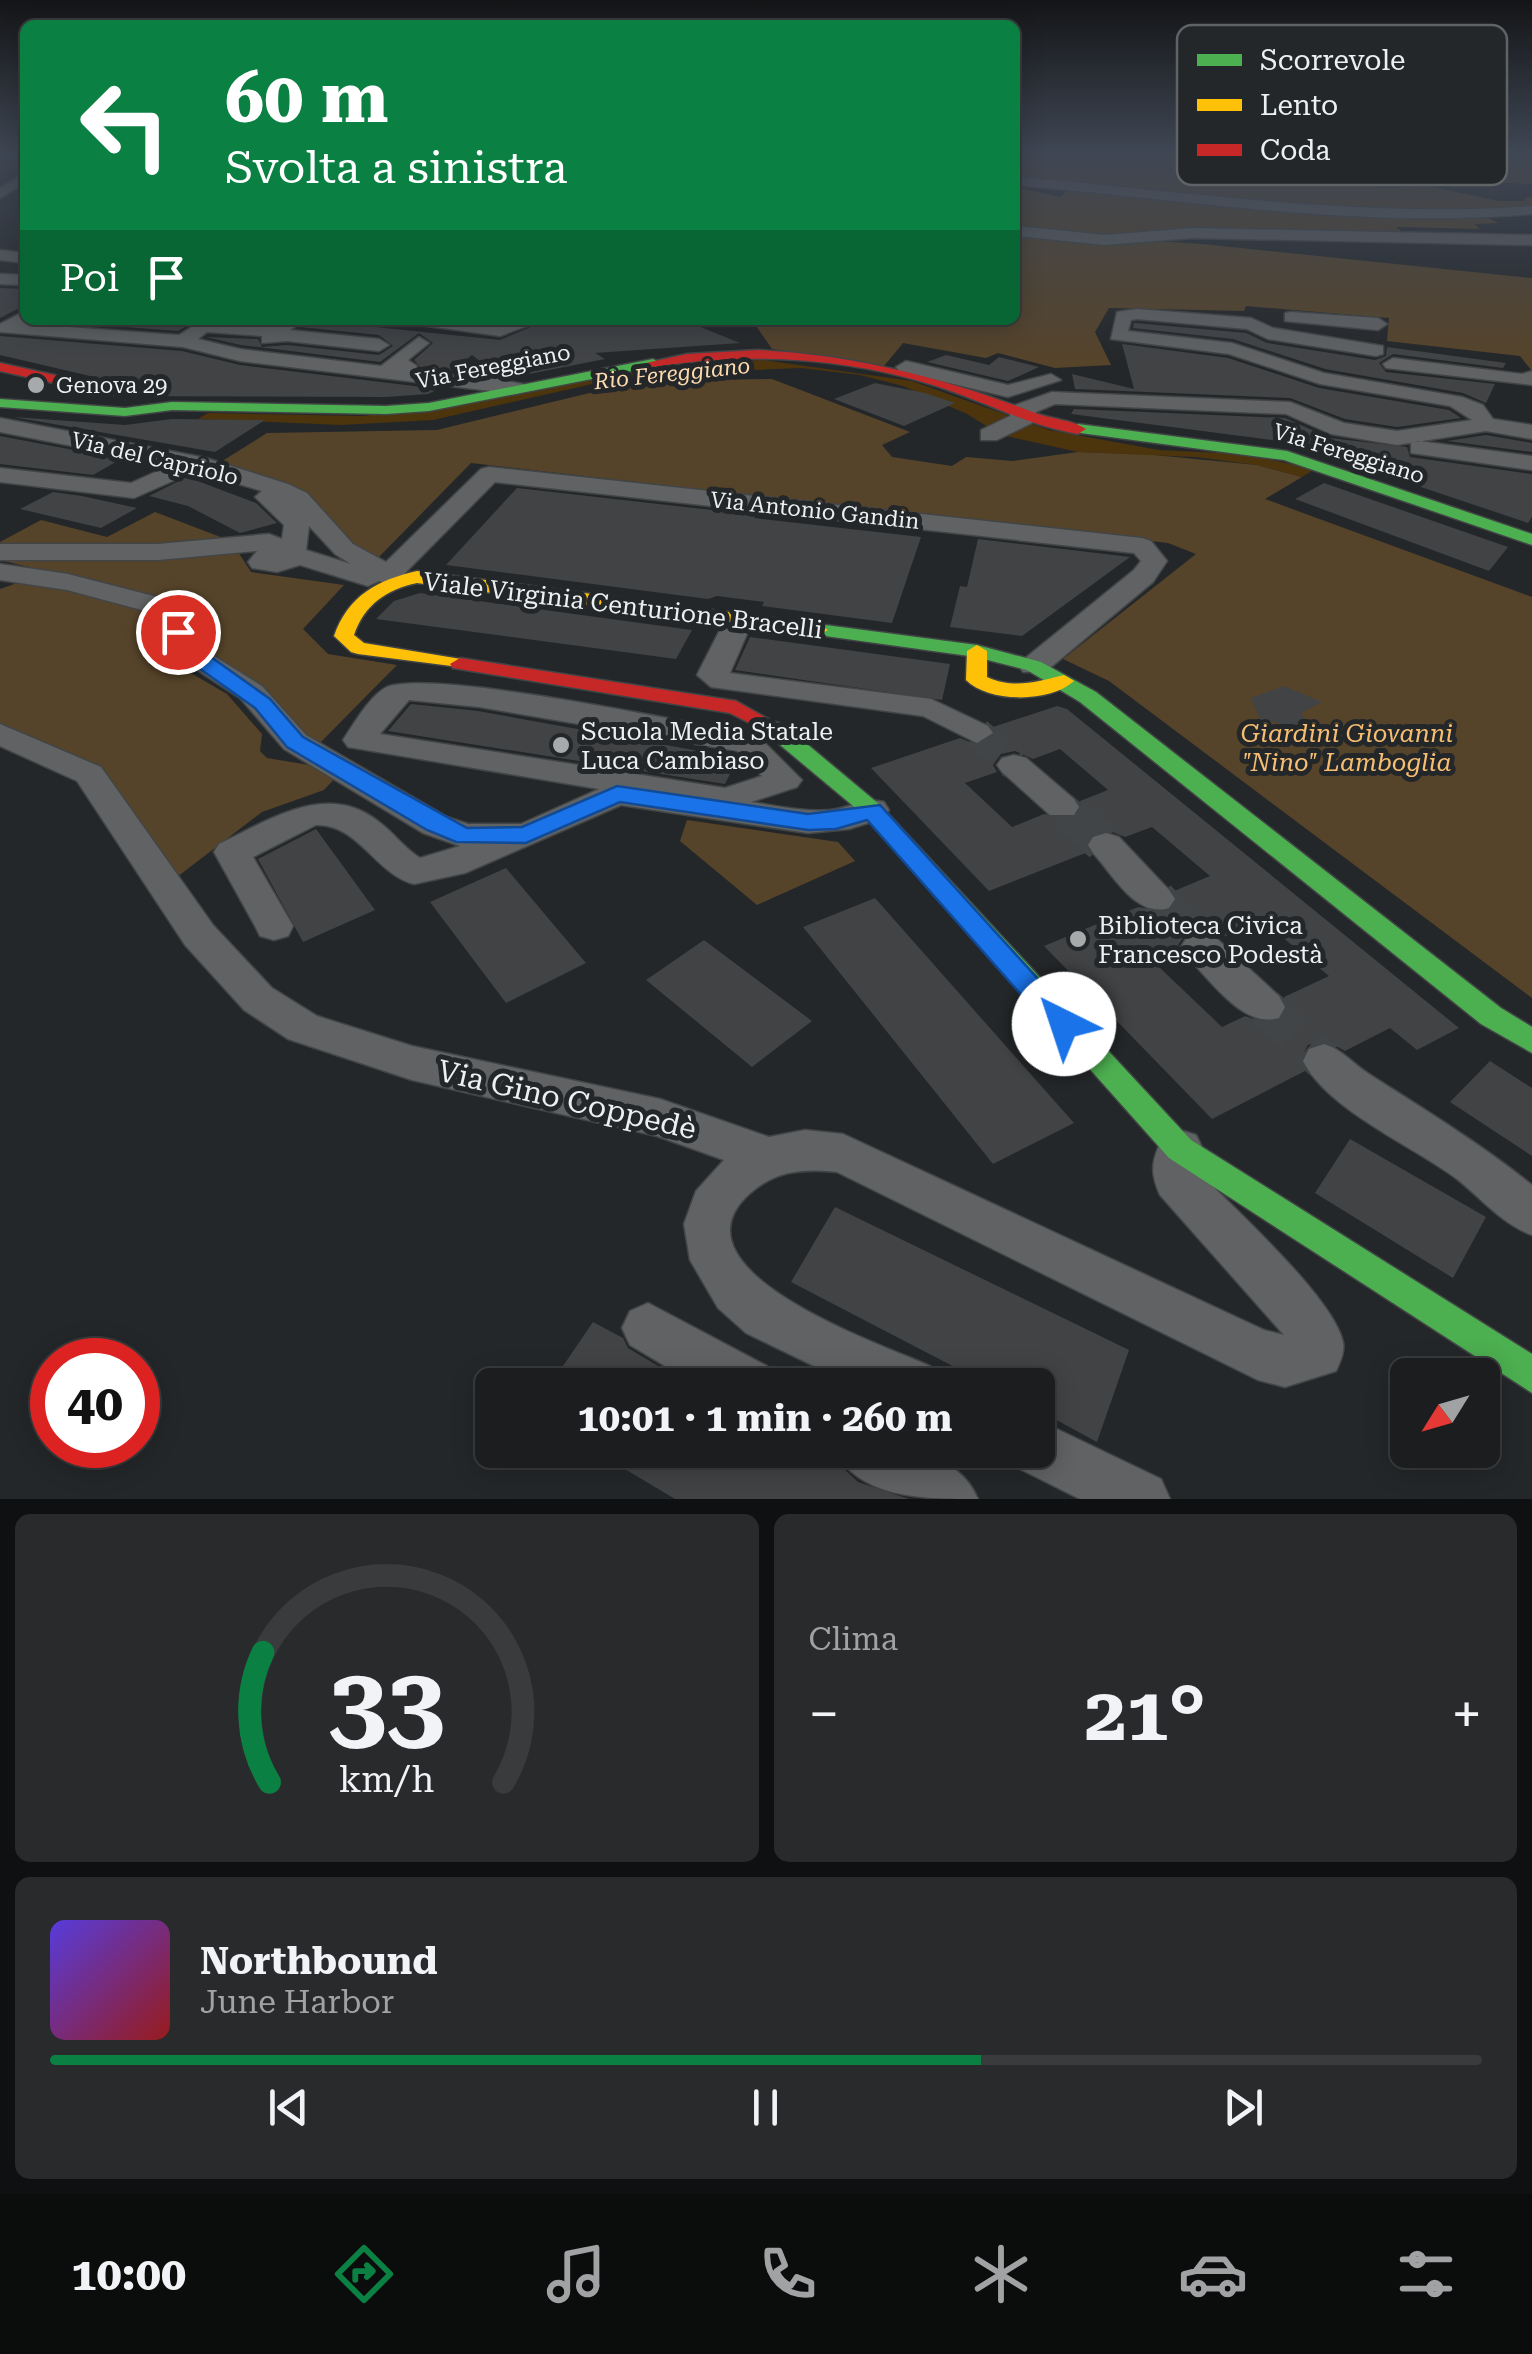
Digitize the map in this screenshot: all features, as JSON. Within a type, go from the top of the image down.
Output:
[{"type":"street","points":[[1020,232],[1105,240],[1193,233],[1532,240]]},
{"type":"street","points":[[1251,324],[1264,315],[1378,324]]},
{"type":"street","points":[[1486,424],[1476,410],[1454,402],[1320,378],[1232,349],[1118,335],[1123,316],[1251,324],[1268,333],[1385,357],[1526,381],[1532,377]]},
{"type":"street","points":[[20,319],[7,328],[203,326],[273,331],[285,325]]},
{"type":"street","points":[[460,325],[500,330],[517,325]]},
{"type":"street","points":[[185,329],[240,355],[417,371],[460,368],[516,388]]},
{"type":"street","points":[[240,355],[288,335],[378,345]]},
{"type":"street","points":[[417,371],[390,365],[419,343]]},
{"type":"street","name":"Via Fereggiano","points":[[0,403],[104,402],[125,412],[172,406],[386,410],[430,407],[599,370],[717,356],[826,362],[1056,426],[1287,456],[1532,540]]},
{"type":"street","points":[[477,373],[552,358]]},
{"type":"street","points":[[0,367],[66,380],[104,402]]},
{"type":"street","points":[[906,367],[1008,391],[1045,378],[1058,382],[1052,398]]},
{"type":"street","points":[[991,434],[1052,398],[1290,408],[1339,429],[1397,438],[1429,450],[1532,463]]},
{"type":"street","points":[[1397,438],[1486,424],[1532,432]]},
{"type":"street","name":"Via del Capriolo","points":[[7,433],[258,492],[276,502],[297,525],[290,550],[298,557]]},
{"type":"street","name":"Via del Capriolo","points":[[7,433],[206,465],[280,489],[298,498],[344,549],[390,579]]},
{"type":"street","points":[[1470,463],[1532,474]]},
{"type":"street","name":"Via del Capriolo","points":[[0,476],[134,491],[176,471]]},
{"type":"street","name":"Via Antonio Gandin","points":[[390,579],[489,474],[1142,546],[1154,561],[1144,576],[1034,666]]},
{"type":"street","points":[[0,552],[158,552],[268,542],[275,546],[262,562],[277,564],[298,557],[390,579]]},
{"type":"street","points":[[0,572],[68,582],[159,606],[204,662],[250,692],[295,742],[449,832],[507,839]]},
{"type":"street","name":"Viale Virginia Centurione Bracelli","points":[[1532,1042],[1476,1004],[1064,681],[1034,666],[977,651],[417,577],[390,579],[346,621],[344,636],[358,648],[736,706],[778,727],[819,758],[872,810],[1180,1149],[1532,1375]]},
{"type":"street","points":[[740,618],[712,675],[722,681],[931,708],[977,733]]},
{"type":"street","points":[[977,651],[976,680],[994,691],[1022,695],[1064,681]]},
{"type":"street","points":[[408,690],[479,698],[747,743],[785,780],[726,799],[359,740],[393,695],[408,690]]},
{"type":"street","name":"Via Gino Coppedè","points":[[0,734],[88,774],[200,935],[258,1000],[303,1028],[412,1063],[660,1118],[769,1157],[806,1149],[843,1153],[1258,1354],[1284,1361],[1317,1353],[1317,1342],[1301,1316],[1176,1181],[1174,1164],[1180,1149]]},
{"type":"street","points":[[1014,766],[1062,807]]},
{"type":"street","points":[[274,926],[232,852],[309,815],[326,813],[364,827],[396,860],[414,872],[452,864],[617,794],[808,822],[836,821],[872,810]]},
{"type":"street","points":[[1106,845],[1156,899]]},
{"type":"street","points":[[1201,947],[1264,1007]]},
{"type":"street","points":[[1324,1061],[1347,1082],[1473,1165],[1532,1214]]},
{"type":"street","points":[[769,1157],[735,1178],[714,1205],[708,1236],[719,1270],[749,1306],[876,1368]]},
{"type":"street","points":[[1473,1165],[1532,1192]]},
{"type":"street","points":[[648,1328],[718,1368]]},
{"type":"street","points":[[1055,1456],[1142,1499]]},
{"type":"street","points":[[895,1468],[949,1499]]},
{"type":"green space","points":[[1020,224],[1475,224],[1480,229],[1396,227],[1407,237],[1203,232],[1111,239],[1020,230]]},
{"type":"green space","points":[[1020,232],[1202,244],[1532,278],[1532,371],[1520,356],[1387,341],[1389,318],[1246,306],[1244,311],[1109,308],[1095,332],[1111,365],[1055,368],[998,353],[986,358],[903,343],[884,366],[772,349],[755,325],[1020,325]]},
{"type":"green space","name":"Giardini Giovanni \"Nino\" Lamboglia","points":[[704,373],[707,380],[772,379],[910,432],[882,445],[892,457],[952,466],[966,457],[1013,461],[1078,452],[1144,454],[1257,465],[1302,477],[1265,499],[1532,597],[1532,998],[1109,681],[1063,659],[1196,554],[1168,543],[471,463],[379,557],[344,543],[219,463],[267,433],[437,430],[668,374]]},
{"type":"green space","points":[[155,512],[231,541],[251,572],[344,585],[303,629],[328,654],[397,665],[317,746],[218,667],[143,595],[0,560],[0,542],[41,520],[107,537]]},
{"type":"green space","points":[[23,581],[150,609],[159,619],[151,627],[165,639],[184,669],[227,694],[262,734],[260,751],[267,758],[327,768],[336,777],[324,790],[262,812],[177,877],[131,813],[0,726],[0,589]]},
{"type":"green space","points":[[687,820],[838,842],[855,861],[757,905],[680,841]]},
{"type":"shaded area","name":"Rio Fereggiano","points":[[763,360],[912,381],[1049,430],[1159,450],[1242,454],[1315,469],[1302,477],[1257,465],[1195,457],[1078,452],[1001,435],[967,414],[903,386],[860,375],[801,368],[668,373],[588,385],[433,420],[341,425],[198,419],[208,413],[364,416],[638,368]]},
{"type":"building","points":[[0,288],[20,289],[20,308],[0,318]]},
{"type":"building","points":[[1134,323],[1246,333],[1267,343],[1375,360],[1386,356],[1387,347],[1506,363],[1503,368],[1393,354],[1379,363],[1386,372],[1495,384],[1486,403],[1463,393],[1325,369],[1233,339],[1133,328]]},
{"type":"building","points":[[100,325],[188,325],[178,331]]},
{"type":"building","points":[[356,325],[500,340],[535,325],[695,325],[740,343],[595,353],[605,359],[524,375],[566,356],[551,347],[489,368],[472,355],[452,371],[420,367],[414,360],[433,343],[419,333],[380,362],[241,345],[206,337],[258,339],[262,347],[287,345],[379,355],[393,346],[379,335],[300,327]]},
{"type":"building","points":[[0,336],[182,351],[240,365],[439,389],[428,394],[386,397],[78,396],[95,385],[90,376],[0,355]]},
{"type":"building","points":[[1122,344],[1228,358],[1319,388],[1449,410],[1461,418],[1397,427],[1345,419],[1290,398],[1075,389],[1072,374],[1134,389]]},
{"type":"building","points":[[946,355],[989,365],[999,357],[1039,367],[1008,381],[927,362]]},
{"type":"building","points":[[875,383],[955,403],[904,426],[834,399]]},
{"type":"building","points":[[1074,409],[1285,418],[1330,438],[1407,447],[1410,457],[1532,474],[1532,517],[1528,523],[1287,442],[1071,414]]},
{"type":"building","points":[[13,417],[125,425],[172,419],[265,420],[215,452]]},
{"type":"building","points":[[1486,435],[1532,443],[1532,452],[1447,441]]},
{"type":"building","points":[[0,436],[121,459],[93,475],[0,464]]},
{"type":"building","points":[[187,477],[256,503],[277,523],[240,533],[188,506],[149,496]]},
{"type":"building","points":[[1324,483],[1508,547],[1489,571],[1295,499]]},
{"type":"building","points":[[517,488],[921,537],[892,623],[762,606],[764,602],[717,596],[708,599],[446,565]]},
{"type":"building","points":[[53,492],[137,508],[101,528],[20,509]]},
{"type":"building","points":[[978,539],[1130,557],[1022,636],[950,627],[960,586],[967,587]]},
{"type":"building","points":[[420,593],[692,630],[676,659],[376,619],[394,601]]},
{"type":"building","points":[[750,637],[950,664],[942,700],[735,670]]},
{"type":"building","points":[[1284,686],[1322,702],[1301,713],[1312,731],[1270,721],[1262,724],[1251,698]]},
{"type":"building","name":"Scuola Media Statale Luca Cambiaso","points":[[411,704],[478,711],[738,758],[725,784],[388,731]]},
{"type":"building","points":[[1057,706],[1067,709],[1459,1028],[1417,1050],[1390,1028],[1345,1051],[1325,1040],[1308,1045],[1300,1059],[1305,1071],[1212,1119],[1044,946],[1138,907],[1169,912],[1178,901],[1174,891],[1210,876],[1152,827],[1125,837],[1105,829],[1090,835],[1085,843],[1088,852],[989,891],[871,768],[960,738],[979,746],[995,736],[993,727]],"holes":[[[1060,749],[1108,790],[1080,801],[1082,809],[1074,819],[1044,814],[1012,827],[965,783],[997,772],[993,765],[1001,754],[1015,751],[1033,759]],[[1262,920],[1329,976],[1284,997],[1288,1009],[1279,1022],[1265,1023],[1245,1016],[1222,1027],[1158,966],[1182,955],[1178,945],[1186,933],[1202,929],[1221,938]]]},
{"type":"building","points":[[316,829],[375,910],[303,942],[258,859]]},
{"type":"building","points":[[506,868],[586,963],[506,1003],[430,902]]},
{"type":"building","points":[[875,898],[1074,1123],[993,1164],[803,927]]},
{"type":"building","points":[[704,940],[812,1021],[752,1067],[646,980]]},
{"type":"building","points":[[1490,1061],[1532,1088],[1532,1156],[1450,1102]]},
{"type":"building","points":[[1350,1139],[1486,1217],[1453,1278],[1315,1193]]},
{"type":"building","points":[[835,1207],[1129,1350],[1097,1442],[1055,1419],[1055,1368],[956,1368],[791,1282]]},
{"type":"building","points":[[593,1322],[623,1338],[628,1348],[662,1368],[562,1368]]},
{"type":"building","points":[[623,1468],[843,1468],[858,1482],[909,1499],[675,1499]]},
{"type":"tunnel","points":[[977,733],[1014,765]]},
{"type":"tunnel","points":[[1062,807],[1076,819]]},
{"type":"tunnel","points":[[1073,816],[1106,845]]},
{"type":"tunnel","points":[[1156,899],[1201,947]]},
{"type":"tunnel","points":[[1264,1007],[1324,1061]]},
{"type":"traffic: fast","points":[[0,403],[125,412],[172,406],[386,410],[429,407],[653,363]]},
{"type":"traffic: fast","points":[[1078,429],[1287,456],[1532,540]]},
{"type":"traffic: fast","points":[[818,630],[977,651],[1034,666],[1088,697],[1491,1016],[1532,1042]]},
{"type":"traffic: fast","points":[[775,729],[872,810],[1180,1149],[1532,1375]]},
{"type":"traffic: slow","points":[[460,664],[358,648],[344,636],[354,612],[371,595],[417,577],[818,630]]},
{"type":"traffic: slow","points":[[977,651],[976,680],[987,685],[1020,690],[1064,681]]},
{"type":"traffic: jam","points":[[653,363],[758,354],[830,360],[934,381],[1057,426],[1078,429]]},
{"type":"traffic: jam","points":[[0,367],[76,384]]},
{"type":"traffic: jam","points":[[460,664],[736,707],[775,729]]},
{"type":"place","name":"Genova 29","points":[[36,385]]},
{"type":"place","name":"Scuola Media Statale Luca Cambiaso","points":[[561,745]]},
{"type":"place","name":"Biblioteca Civica Francesco Podestà","points":[[1078,939]]},
{"type":"route","points":[[178,632],[204,662],[262,703],[295,742],[449,832],[478,838],[526,835],[603,797],[617,794],[645,794],[808,822],[836,821],[872,810],[1064,1024]]}]
